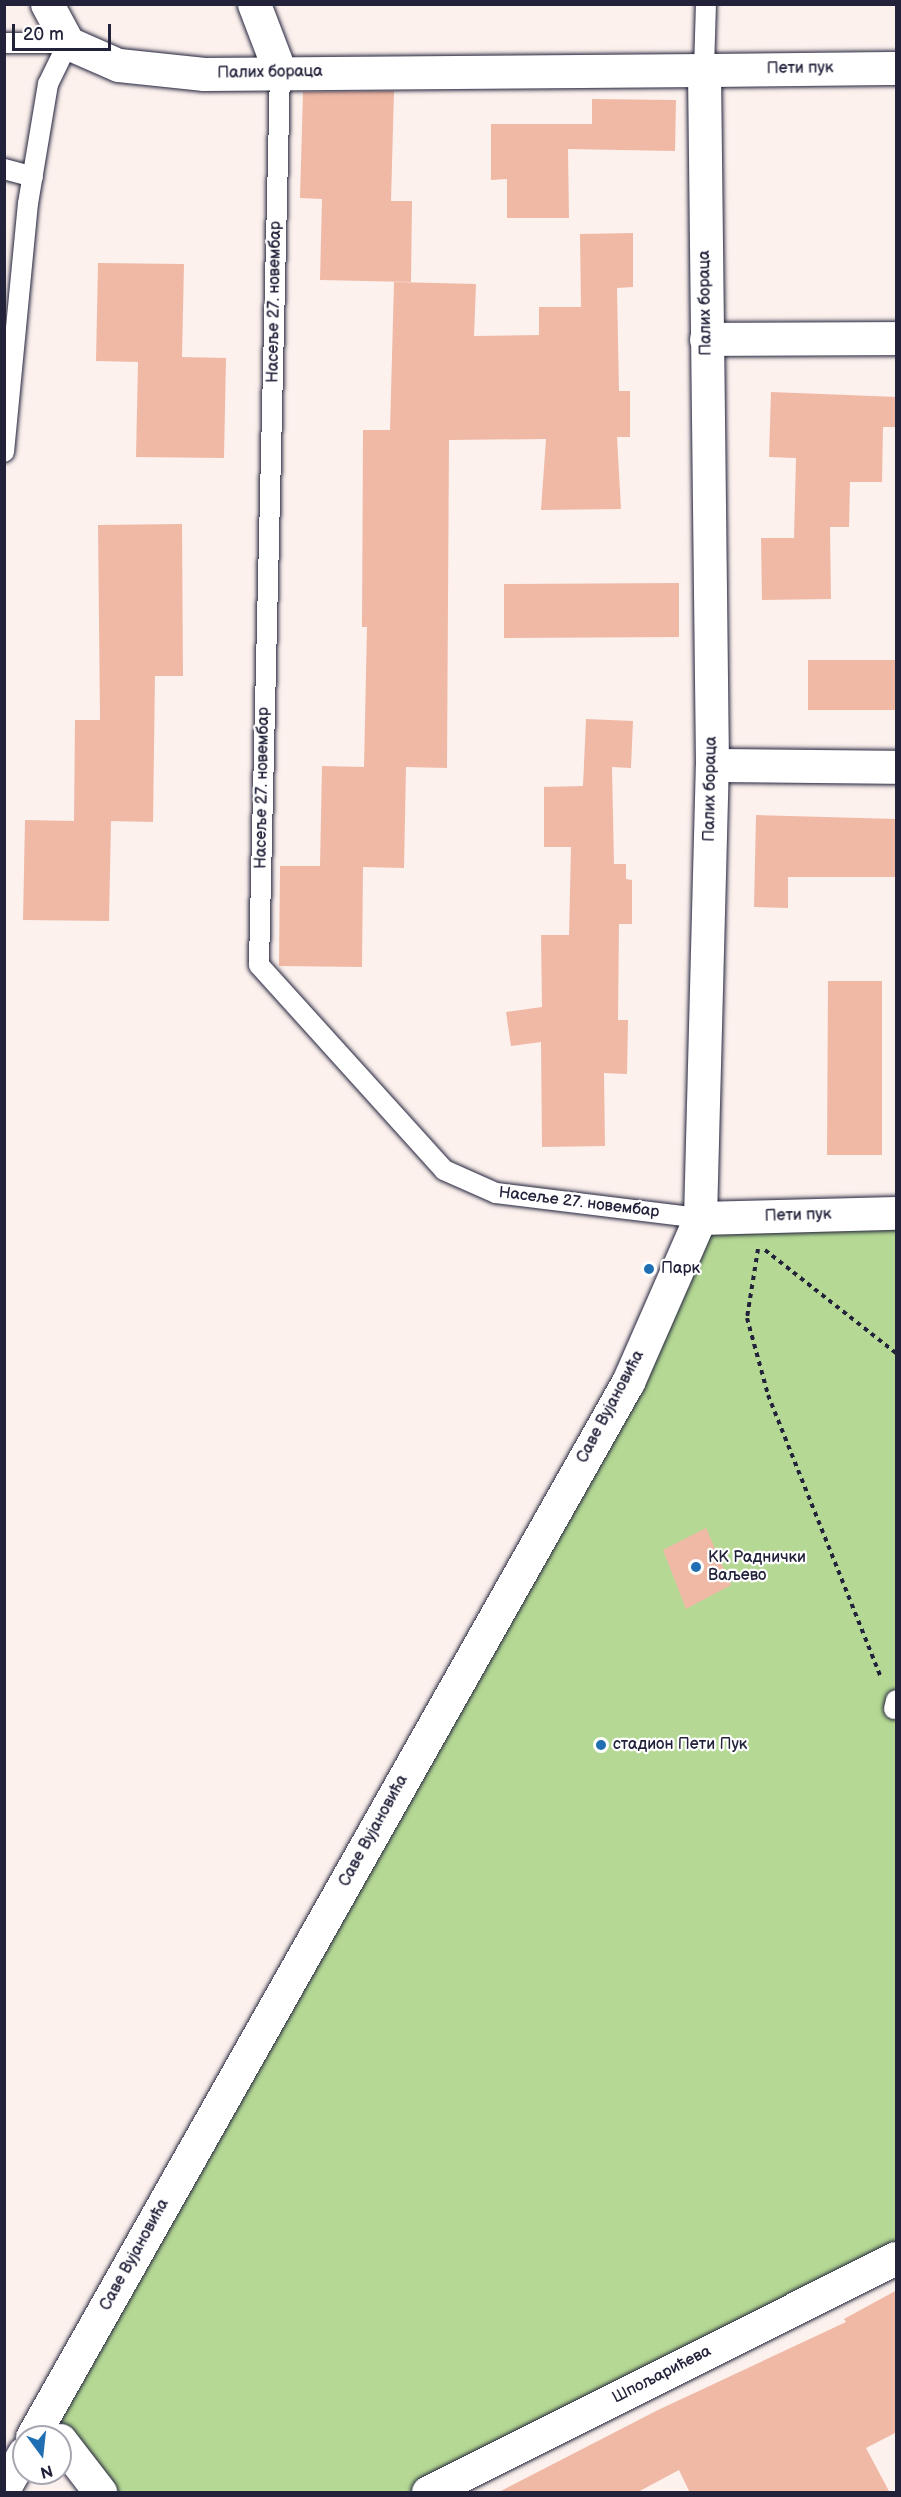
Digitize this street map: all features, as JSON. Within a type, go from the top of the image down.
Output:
[{"type":"street","points":[[254,4],[280,72]]},
{"type":"street","points":[[47,5],[68,43]]},
{"type":"street","name":"Палих бораца","points":[[68,43],[118,65],[204,74],[704,70],[712,765],[700,1218]]},
{"type":"street","name":"Пети пук","points":[[704,70],[897,68]]},
{"type":"street","points":[[706,339],[897,338]]},
{"type":"street","points":[[712,765],[897,767]]},
{"type":"street","name":"Пети пук","points":[[700,1218],[897,1213]]},
{"type":"street","name":"Саве Вујановића","points":[[52,2425],[628,1382],[700,1218]]},
{"type":"street","name":"Шпољарићева","points":[[428,2493],[897,2258]]},
{"type":"street","points":[[72,2461],[100,2493]]},
{"type":"street","points":[[4,2488],[12,2474]]},
{"type":"lane","points":[[704,70],[706,4]]},
{"type":"lane","points":[[4,43],[68,43],[48,84],[33,177],[4,452]]},
{"type":"lane","name":"Насеље 27. новембар","points":[[280,72],[259,965],[444,1170],[496,1193],[700,1218]]},
{"type":"lane","points":[[4,169],[33,177]]},
{"type":"path","points":[[749,1241],[759,1246],[897,1353]]},
{"type":"path","points":[[759,1246],[747,1318],[768,1395],[895,1705]]},
{"type":"green space","name":"стадион Пети Пук","points":[[896,1213],[896,2258],[428,2492],[100,2492],[72,2456],[72,2425],[48,2425],[43,2418],[700,1218]]},
{"type":"building","points":[[394,91],[391,201],[412,201],[411,282],[320,280],[322,199],[300,198],[303,92]]},
{"type":"building","points":[[592,99],[676,100],[675,151],[568,149],[569,218],[507,218],[507,179],[491,180],[491,124],[592,124]]},
{"type":"building","points":[[633,233],[633,287],[617,288],[619,391],[630,391],[630,437],[617,437],[621,509],[541,510],[546,439],[449,440],[447,768],[406,767],[404,868],[363,867],[362,967],[279,966],[280,866],[320,866],[322,766],[364,767],[367,627],[362,627],[363,430],[390,430],[394,282],[476,284],[474,336],[539,335],[539,307],[581,307],[580,234]]},
{"type":"building","points":[[98,263],[184,264],[182,357],[226,358],[224,458],[136,457],[138,362],[96,361]]},
{"type":"building","points":[[771,392],[897,397],[897,427],[883,427],[882,482],[850,482],[849,527],[830,527],[831,599],[762,600],[761,538],[794,538],[796,458],[769,457]]},
{"type":"building","points":[[182,524],[183,676],[155,676],[153,822],[111,821],[109,921],[23,920],[25,820],[74,821],[75,720],[100,720],[98,525]]},
{"type":"building","points":[[679,583],[679,637],[504,638],[504,584]]},
{"type":"building","points":[[808,660],[897,660],[897,710],[808,710]]},
{"type":"building","points":[[586,719],[633,721],[631,768],[612,767],[614,864],[626,864],[626,879],[632,880],[632,924],[619,924],[618,1020],[628,1020],[627,1074],[604,1073],[605,1146],[542,1147],[541,1042],[511,1046],[506,1012],[542,1007],[541,935],[569,935],[571,847],[544,847],[544,787],[583,786]]},
{"type":"building","points":[[756,815],[897,819],[897,877],[788,877],[788,908],[754,907]]},
{"type":"building","points":[[828,981],[882,981],[882,1155],[827,1155]]},
{"type":"building","name":"КК Раднички Ваљево","points":[[706,1528],[731,1585],[686,1609],[663,1550]]},
{"type":"building","points":[[897,2290],[897,2432],[866,2448],[890,2493],[690,2493],[679,2470],[636,2493],[497,2493],[658,2410],[846,2322],[844,2319]]},
{"type":"place","name":"Парк","points":[[649,1269]]},
{"type":"place","name":"КК Раднички Ваљево","points":[[696,1567]]},
{"type":"place","name":"стадион Пети Пук","points":[[601,1745]]}]
